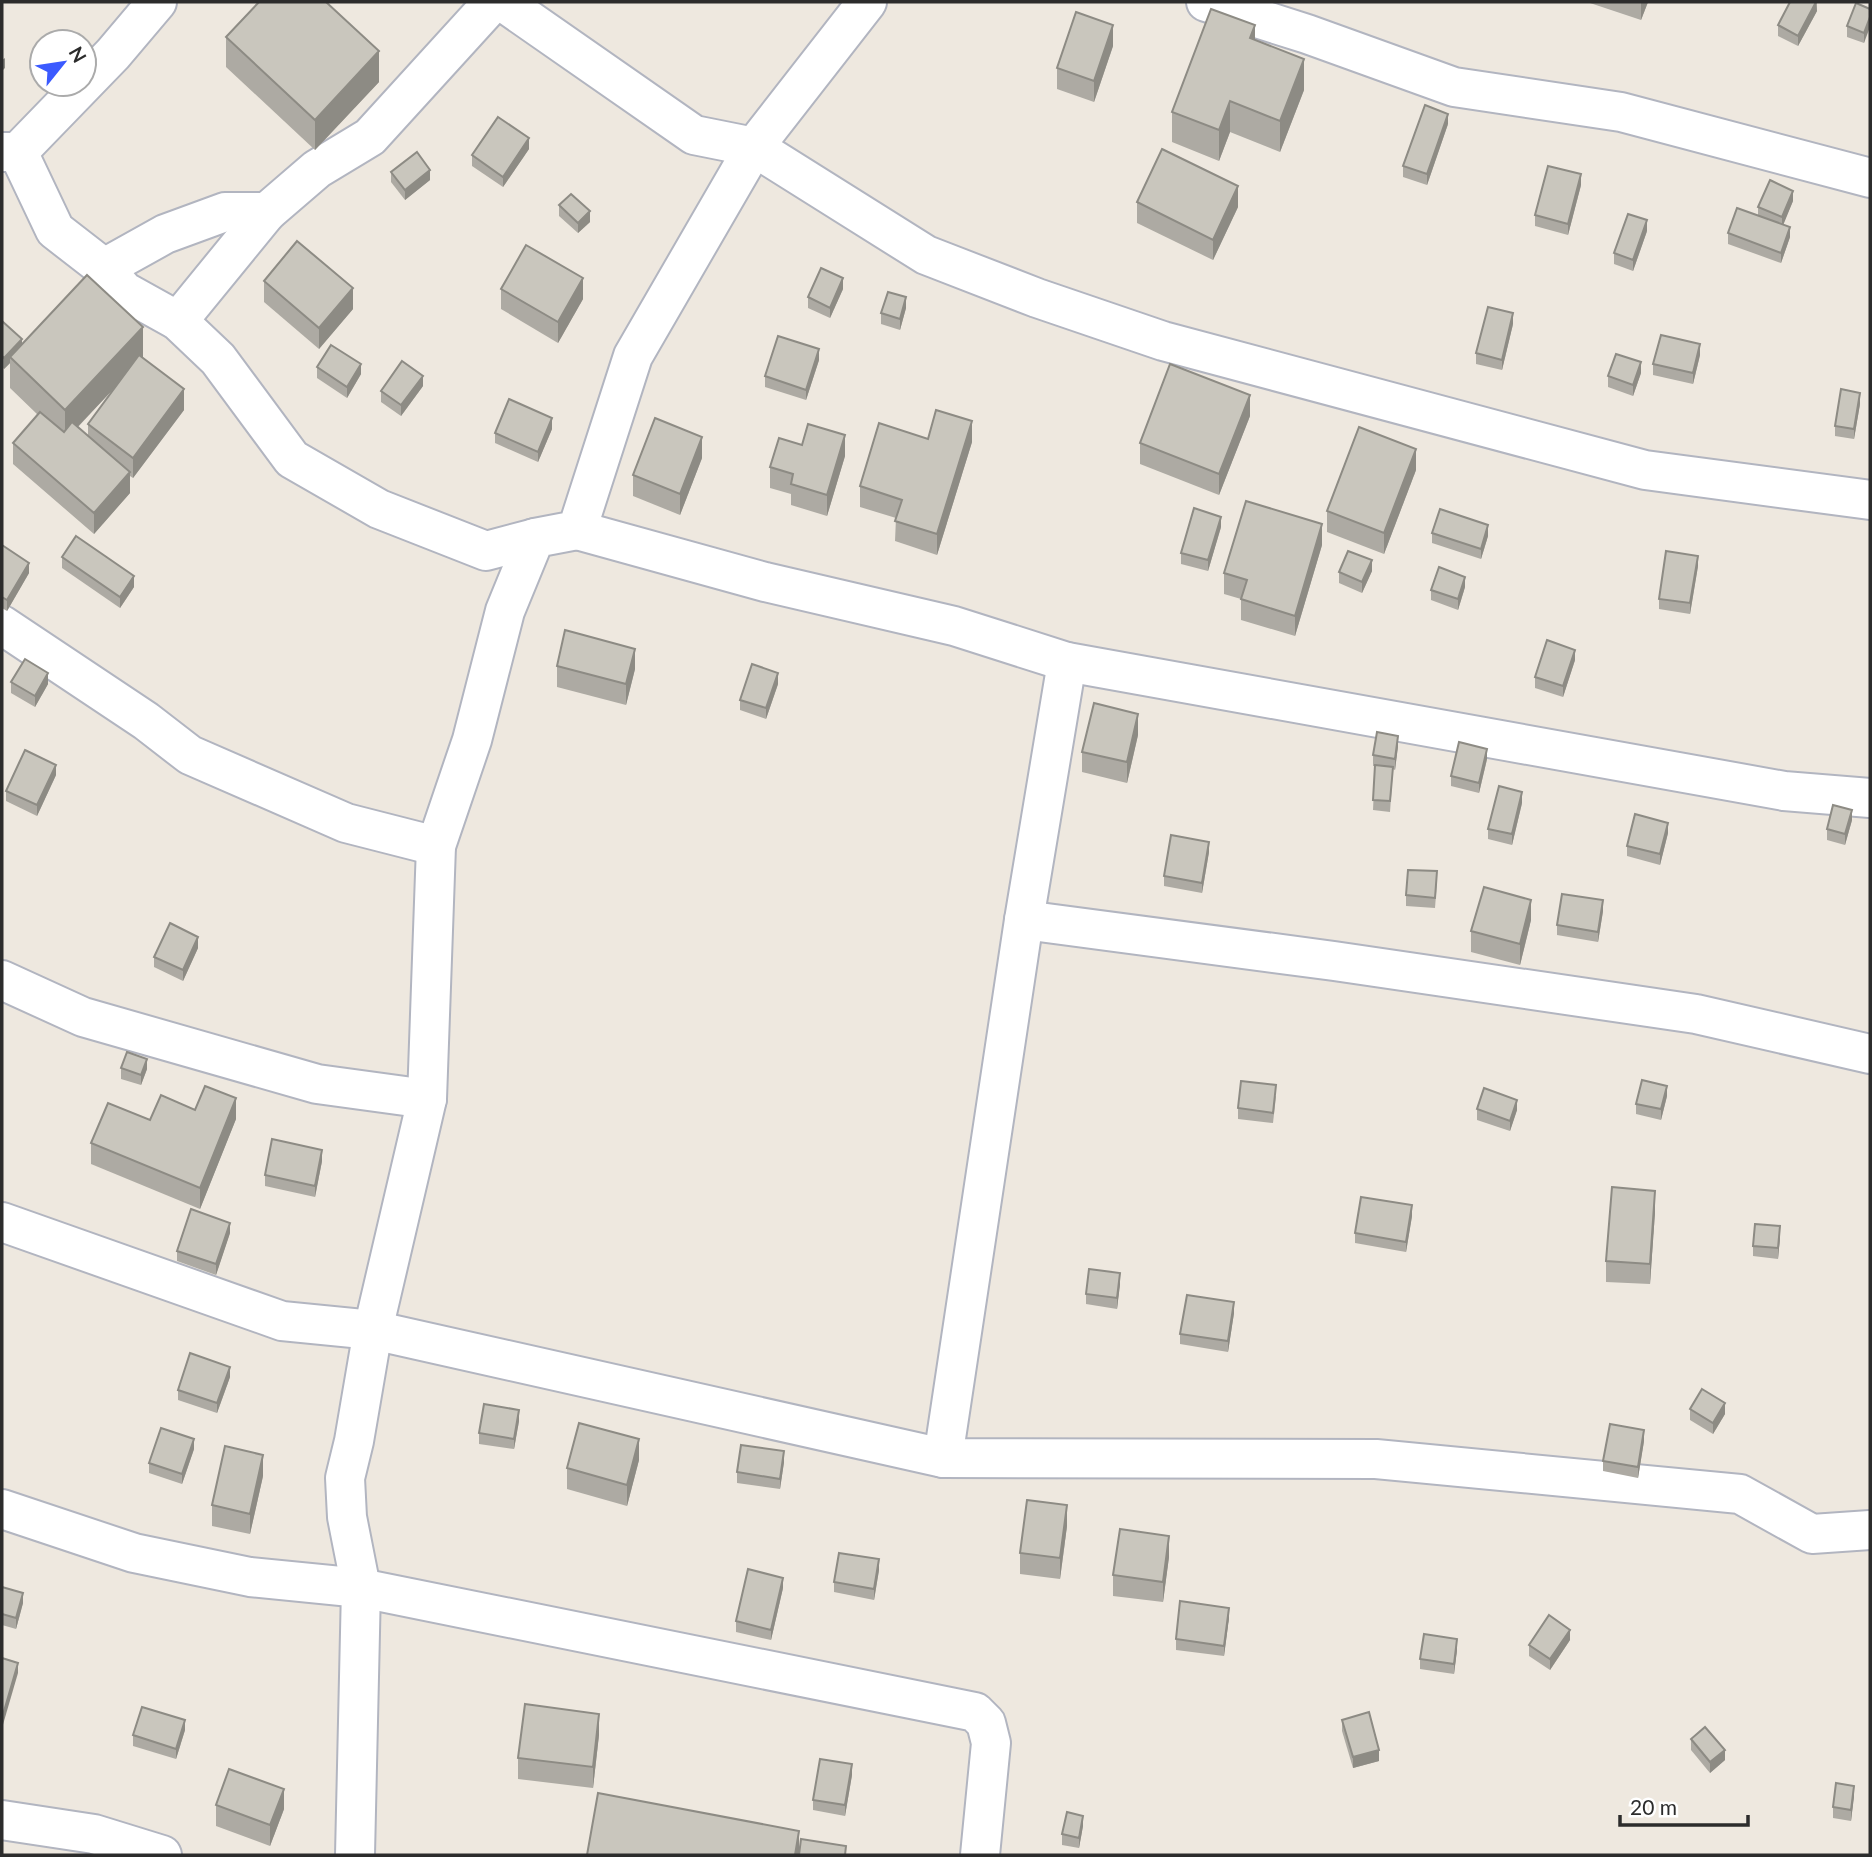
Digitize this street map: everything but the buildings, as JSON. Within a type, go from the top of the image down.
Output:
[{"type":"street","points":[[158,2],[104,64],[10,152],[55,230],[104,268],[124,291],[178,321],[218,359],[292,459],[379,509],[486,551],[577,530],[765,582],[954,626],[1067,662],[1784,791],[1870,798]]},
{"type":"street","points":[[178,321],[267,212],[317,169],[370,137],[493,2]]},
{"type":"street","points":[[503,2],[694,135],[754,147],[926,255],[1037,298],[1163,341],[1645,470],[1870,500]]},
{"type":"street","points":[[577,530],[634,356],[754,147],[867,2]]},
{"type":"street","points":[[1206,2],[1307,34],[1454,87],[1621,112],[1870,178]]},
{"type":"street","points":[[104,268],[165,234],[225,212],[267,212]]},
{"type":"street","points":[[355,1855],[361,1588],[347,1517],[345,1478],[373,1330],[427,1099],[436,845],[472,740],[505,611],[535,538]]},
{"type":"street","points":[[2,625],[146,720],[190,755],[345,822],[436,845]]},
{"type":"street","points":[[943,1458],[1024,920],[1067,662]]},
{"type":"street","points":[[1024,920],[1334,961],[1696,1014],[1870,1054]]},
{"type":"street","points":[[2,981],[83,1017],[317,1084],[427,1099]]},
{"type":"street","points":[[2,1222],[282,1321],[373,1330],[943,1458],[1376,1459],[1740,1494],[1812,1534],[1870,1530]]},
{"type":"street","points":[[2,1509],[134,1553],[250,1577],[361,1588],[975,1712],[986,1723],[991,1743],[980,1855]]},
{"type":"street","points":[[2,1821],[94,1834],[162,1855]]}]
